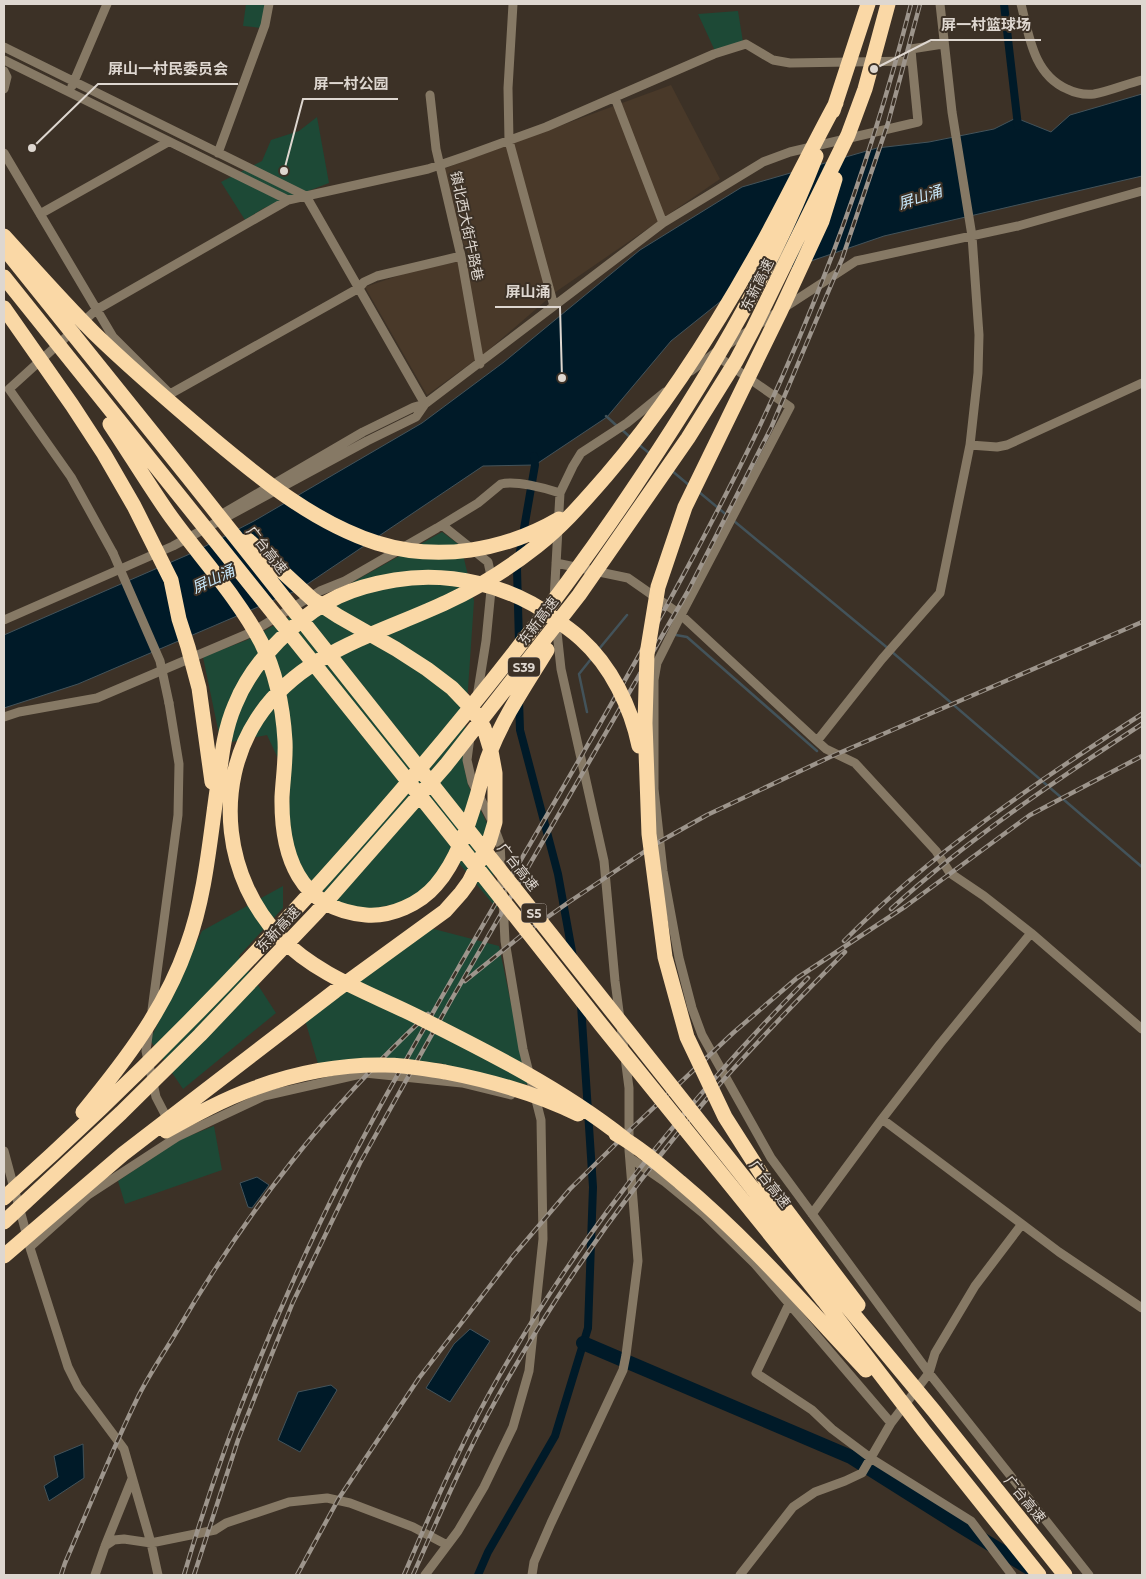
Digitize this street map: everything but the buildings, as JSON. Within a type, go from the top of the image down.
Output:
[{"type":"highway","name":"东新高速","points":[[4,1198],[40,1166],[182,1029],[274,934],[411,780],[534,626],[598,540],[711,369],[784,231],[807,179],[836,103],[868,4]]},
{"type":"highway","name":"东新高速","points":[[4,1222],[128,1106],[200,1035],[317,912],[446,764],[579,595],[688,438],[736,361],[848,135],[865,89],[888,4]]},
{"type":"highway","points":[[836,103],[805,159],[768,234],[712,331],[648,424],[616,464],[581,504],[539,545],[487,580],[447,602],[342,647],[312,664],[288,681],[258,716],[242,748],[231,788],[230,819],[236,857],[241,875],[250,895],[271,927],[299,954],[330,974],[442,1029],[562,1094],[593,1114],[674,1177],[728,1224],[924,1431]]},
{"type":"highway","points":[[848,135],[822,221],[685,507],[658,587],[647,654],[645,722],[649,834],[665,957],[687,1037],[725,1117],[774,1194],[846,1289],[934,1411]]},
{"type":"highway","points":[[4,236],[94,332],[161,396],[280,492],[337,526],[379,543],[406,550],[448,553],[465,552],[503,544],[530,534],[563,517],[581,504]]},
{"type":"highway","name":"广台高速","points":[[4,248],[830,1286],[934,1411],[1065,1575]]},
{"type":"highway","name":"S5","points":[[4,277],[824,1301],[924,1431],[1039,1575]]},
{"type":"highway","points":[[4,308],[104,454],[134,506],[171,580],[179,619],[200,695],[210,761],[213,810]]},
{"type":"highway","points":[[34,316],[127,449],[169,514],[224,586],[260,642],[273,672],[284,725],[285,744],[282,796],[286,844],[300,880],[319,901],[353,914],[386,914],[409,906],[424,897],[436,885],[453,857],[466,828],[489,754],[498,734],[579,595]]},
{"type":"highway","points":[[4,1256],[123,1154],[336,991],[445,911],[469,882],[489,842],[495,822],[495,782],[491,751],[484,728],[468,704],[452,688],[427,669],[331,612],[301,590],[225,518],[188,477]]},
{"type":"highway","points":[[40,1166],[142,1037],[166,996],[187,948],[200,904],[207,867],[213,810],[225,736],[232,711],[245,684],[270,649],[305,617],[338,596],[361,587],[412,577],[478,583],[512,594],[537,605],[582,639],[604,664],[622,696],[635,727],[647,786]]},
{"type":"highway","points":[[123,1154],[229,1098],[256,1087],[295,1076],[359,1065],[409,1067],[459,1075],[513,1088],[560,1105],[625,1139]]},
{"type":"street","points":[[69,92],[106,4]]},
{"type":"street","points":[[218,153],[265,25],[269,4]]},
{"type":"street","points":[[513,4],[508,88],[509,141],[554,306]]},
{"type":"street","points":[[816,741],[882,659],[940,594],[970,445],[978,373],[979,335],[972,236],[952,112],[940,4]]},
{"type":"street","points":[[1021,4],[1033,51],[1039,64],[1054,82],[1060,86],[1075,92],[1094,94],[1142,80]]},
{"type":"street","points":[[177,1137],[156,1097],[146,1051],[156,989],[178,815],[179,764],[160,661],[114,553],[71,478],[10,389],[96,310],[288,200],[440,165],[509,141],[714,54],[746,44],[773,60],[790,62],[912,61]]},
{"type":"street","points":[[4,620],[173,546],[200,526],[363,432],[414,407],[425,404],[663,223],[763,162],[790,152],[918,122],[911,49],[944,44]]},
{"type":"street","points":[[4,47],[306,196],[425,404]]},
{"type":"street","points":[[4,60],[288,200]]},
{"type":"street","points":[[4,71],[7,77],[4,89]]},
{"type":"street","name":"镇北西大街牛路巷","points":[[430,95],[436,149],[461,256],[480,364]]},
{"type":"street","points":[[614,98],[663,223]]},
{"type":"street","points":[[40,214],[168,142]]},
{"type":"street","points":[[4,153],[113,337],[170,394],[359,288],[364,282],[377,276],[461,256]]},
{"type":"street","points":[[532,1575],[534,1562],[551,1523],[623,1370],[638,1261],[630,1158],[629,1088],[615,981],[604,861],[561,668],[553,594],[560,493],[581,453],[626,423],[713,354],[856,261],[1018,226],[1142,191]]},
{"type":"street","points":[[713,354],[790,407],[657,663],[654,680],[654,790],[663,871],[679,958],[692,1008],[702,1035],[771,1158],[929,1373],[1089,1575]]},
{"type":"street","points":[[970,445],[997,447],[1007,445],[1142,383]]},
{"type":"street","points":[[4,717],[19,712],[97,698],[252,632],[320,591],[345,582],[442,525],[478,503],[497,486],[506,483],[516,484],[560,493]]},
{"type":"street","points":[[425,1575],[458,1531],[484,1487],[513,1427],[529,1371],[543,1240],[540,1120],[524,1050],[505,940],[500,842],[492,819],[472,782],[467,760],[486,641],[492,580],[488,562],[442,525]]},
{"type":"street","points":[[556,562],[628,578],[681,615],[816,741],[826,749],[855,763],[936,851],[950,873],[984,896],[1031,933],[1142,1029]]},
{"type":"street","points":[[812,1214],[940,1044],[1031,933]]},
{"type":"street","points":[[30,1247],[88,1195],[177,1137],[264,1096],[365,1073],[462,1083],[536,1102]]},
{"type":"street","points":[[882,1119],[1059,1252],[1142,1308]]},
{"type":"street","points":[[4,1150],[30,1247],[68,1367],[78,1386],[124,1449],[151,1543],[158,1575]]},
{"type":"street","points":[[630,1158],[665,1182],[704,1214],[755,1264],[891,1423]]},
{"type":"street","points":[[740,1575],[793,1508],[815,1492],[846,1482],[862,1473],[872,1459],[891,1423],[929,1373],[935,1353],[975,1286],[1022,1224]]},
{"type":"street","points":[[790,1304],[756,1373],[812,1410],[832,1429],[872,1459],[971,1521],[1012,1575]]},
{"type":"street","points":[[95,1575],[132,1479]]},
{"type":"street","points":[[105,1546],[114,1540],[124,1539],[151,1543],[215,1530],[226,1523],[289,1502],[327,1498],[350,1503],[413,1527],[447,1545]]},
{"type":"shaded area","points":[[671,85],[720,179],[557,291],[485,353],[427,395],[365,287],[409,272],[471,259],[460,236],[443,169]]},
{"type":"green space","points":[[246,4],[265,4],[262,28],[243,26]]},
{"type":"green space","points":[[738,11],[743,42],[715,51],[698,14]]},
{"type":"green space","points":[[317,117],[329,183],[264,208],[245,220],[221,182],[262,161],[271,140],[299,131]]},
{"type":"green space","points":[[442,532],[461,546],[474,601],[463,762],[468,785],[488,825],[497,909],[458,862],[406,902],[365,910],[338,904],[302,874],[288,833],[290,784],[267,735],[221,744],[203,657],[247,640]]},
{"type":"green space","points":[[283,886],[283,908],[239,956],[276,1013],[183,1089],[150,1040],[202,931]]},
{"type":"green space","points":[[430,928],[499,946],[528,1085],[439,1063],[351,1061],[318,1064],[302,1010]]},
{"type":"green space","points":[[214,1126],[222,1170],[125,1204],[118,1181],[179,1140]]},
{"type":"water","points":[[1142,94],[1142,176],[884,236],[741,285],[671,341],[607,417],[535,465],[483,466],[300,589],[78,684],[4,708],[4,635],[192,553],[254,521],[422,423],[504,362],[640,250],[742,187],[877,148],[929,142],[994,129],[1016,118],[1051,132],[1070,115]]},
{"type":"water","points":[[257,1177],[269,1185],[252,1208],[248,1207],[240,1183]]},
{"type":"water","points":[[470,1329],[490,1341],[450,1402],[426,1388],[454,1344]]},
{"type":"water","points":[[331,1385],[337,1390],[300,1452],[278,1440],[298,1392]]},
{"type":"water","points":[[83,1444],[84,1478],[49,1501],[44,1486],[58,1477],[54,1456]]},
{"type":"waterway","points":[[1004,4],[1018,126]]},
{"type":"waterway","points":[[606,416],[617,426]]},
{"type":"waterway","points":[[621,429],[630,437]]},
{"type":"waterway","points":[[638,444],[649,453]]},
{"type":"waterway","points":[[519,643],[517,569],[535,465],[534,456]]},
{"type":"waterway","points":[[671,470],[690,486]]},
{"type":"waterway","points":[[699,492],[729,517]]},
{"type":"waterway","points":[[734,521],[884,645],[1142,867]]},
{"type":"waterway","points":[[599,649],[627,615]]},
{"type":"waterway","points":[[676,635],[687,637],[817,751]]},
{"type":"waterway","points":[[587,712],[579,674],[591,659]]},
{"type":"waterway","points":[[519,700],[520,730],[558,874],[573,957]]},
{"type":"waterway","points":[[478,1575],[488,1552],[555,1436],[588,1328],[593,1187],[581,1005]]},
{"type":"waterway","points":[[583,1343],[851,1457],[1034,1571]]},
{"type":"railway","points":[[184,1575],[212,1486],[244,1397],[280,1310],[335,1193],[403,1066],[647,641],[720,506],[754,438],[801,332],[843,225],[880,115],[911,4]]},
{"type":"railway","points":[[194,1575],[238,1440],[261,1381],[293,1302],[360,1163],[450,1002],[688,591],[771,428],[842,259],[888,123],[920,4]]},
{"type":"railway","points":[[465,981],[522,935],[569,902],[659,842],[707,815],[830,757],[1142,622]]},
{"type":"railway","points":[[844,941],[913,877],[987,819],[1064,765],[1142,714]]},
{"type":"railway","points":[[891,909],[920,883],[981,835],[1045,789],[1142,724]]},
{"type":"railway","points":[[297,1575],[339,1498],[419,1378],[513,1256],[570,1189],[631,1129],[733,1033],[797,978],[906,906],[1030,815],[1142,756]]},
{"type":"railway","points":[[413,1575],[463,1463],[497,1398],[544,1318],[596,1241],[652,1166],[711,1094],[845,952]]},
{"type":"railway","points":[[404,1575],[444,1483],[477,1416],[522,1337],[557,1282],[634,1175],[675,1124],[762,1025],[808,978]]},
{"type":"railway","points":[[61,1575],[109,1460],[141,1390],[232,1244],[291,1163],[323,1124],[356,1086],[428,1014]]},
{"type":"place","name":"屏一村篮球场","points":[[874,69]]},
{"type":"place","name":"屏山一村民委员会","points":[[32,148]]},
{"type":"place","name":"屏一村公园","points":[[284,171]]},
{"type":"place","name":"屏山涌","points":[[562,378]]}]
